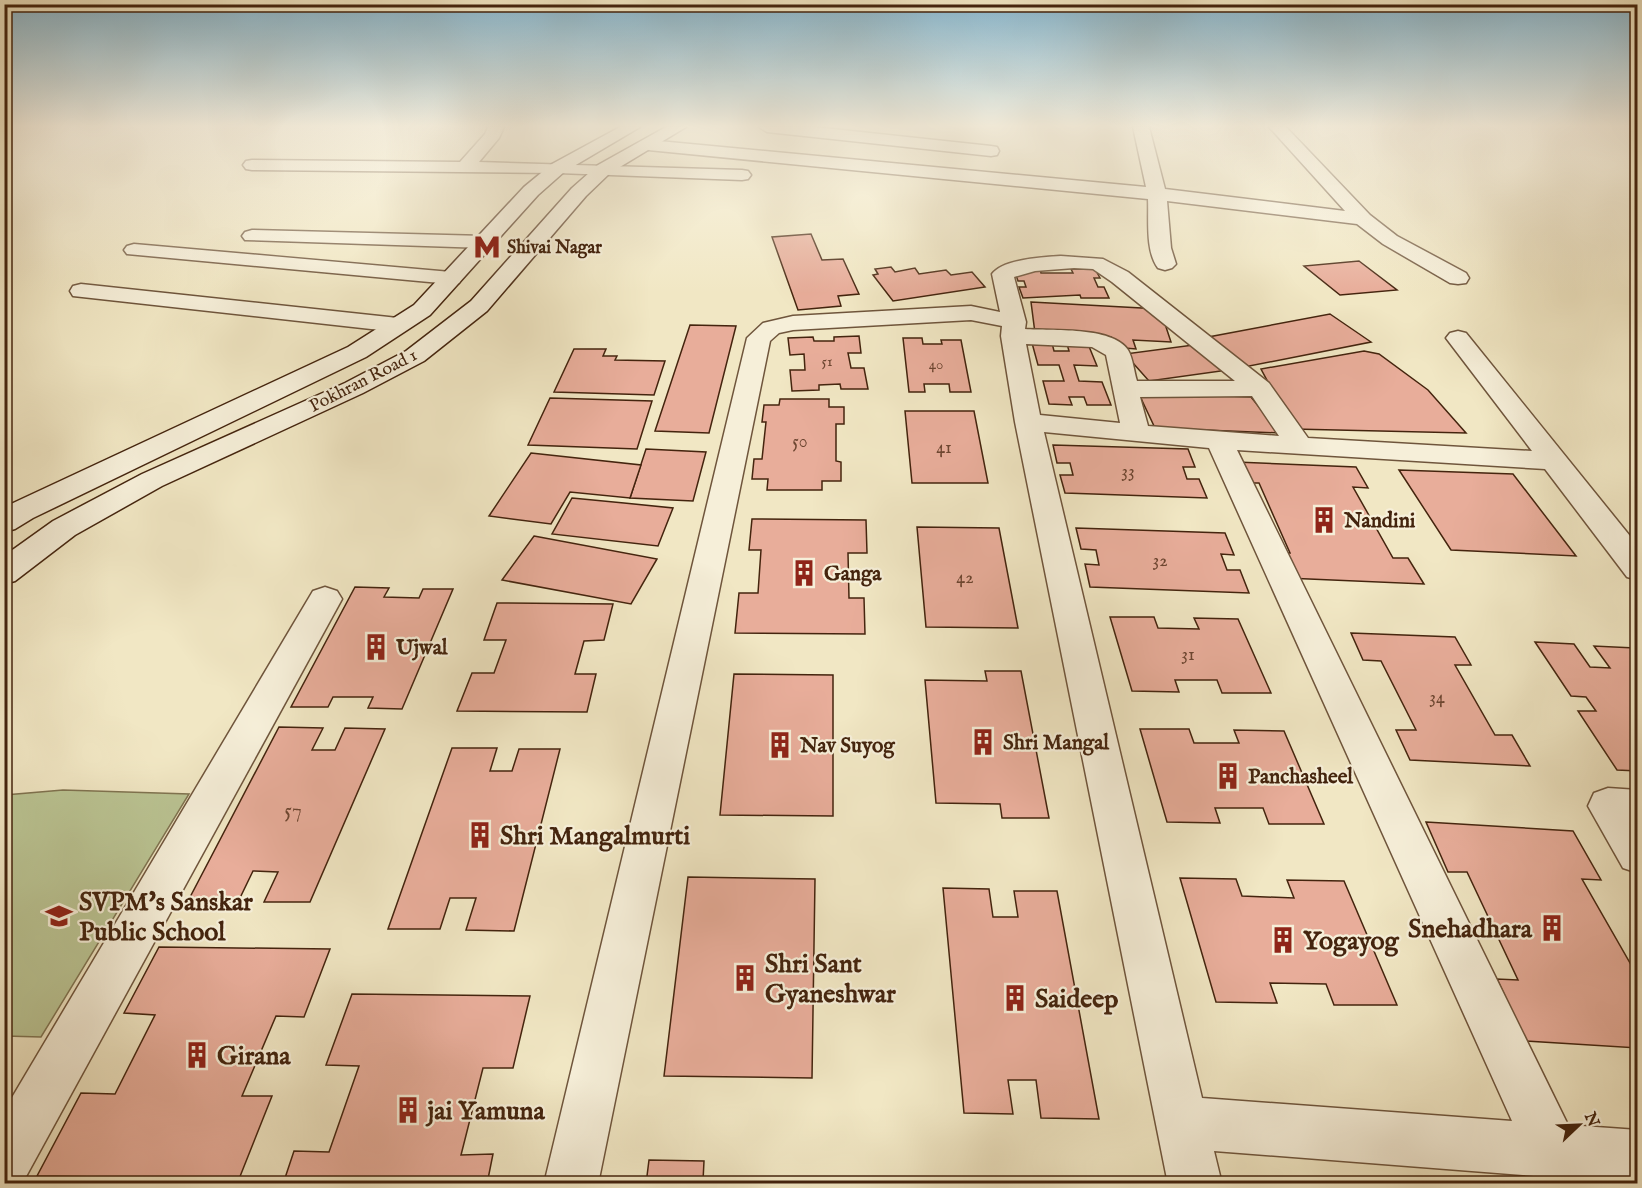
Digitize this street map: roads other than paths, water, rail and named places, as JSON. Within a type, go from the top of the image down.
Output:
[{"type":"street","name":"Pokhran Road 1","points":[[4,522],[33,506],[357,352],[422,309],[541,182]]},
{"type":"street","name":"Pokhran Road 1","points":[[4,573],[64,528],[152,480],[354,388],[416,356],[479,306],[589,182]]},
{"type":"street","points":[[1054,182],[1363,219]]},
{"type":"street","points":[[1154,182],[1165,264]]},
{"type":"street","points":[[1329,182],[1363,219],[1390,240],[1458,278]]},
{"type":"street","points":[[252,236],[485,242]]},
{"type":"street","points":[[134,250],[451,278]]},
{"type":"street","points":[[1196,1184],[1028,422],[1003,274],[1013,268],[1041,264],[1098,263],[1120,277],[1260,388],[1299,445]]},
{"type":"street","points":[[81,291],[398,325]]},
{"type":"street","points":[[572,1184],[759,339],[771,328],[793,323],[971,313],[1014,329],[1098,340],[1117,352],[1136,433]]},
{"type":"street","points":[[1458,338],[1638,569]]},
{"type":"street","points":[[1125,389],[1260,388]]},
{"type":"street","points":[[1028,422],[1219,441],[1553,460]]},
{"type":"street","points":[[1219,441],[1553,1151]]},
{"type":"street","points":[[4,1163],[325,599]]},
{"type":"street","points":[[1638,808],[1608,806],[1638,854]]},
{"type":"street","points":[[1183,1123],[1638,1157]]},
{"type":"place","name":"Shivai Nagar","points":[[487,247]]},
{"type":"place","name":"Nandini","points":[[1324,520]]},
{"type":"place","name":"Ganga","points":[[804,573]]},
{"type":"place","name":"Ujwal","points":[[376,647]]},
{"type":"place","name":"Shri Mangal","points":[[983,742]]},
{"type":"place","name":"Nav Suyog","points":[[780,745]]},
{"type":"place","name":"Panchasheel","points":[[1228,776]]},
{"type":"place","name":"Shri Mangalmurti","points":[[480,835]]},
{"type":"place","name":"SVPM's Sanskar Public School","points":[[59,916]]},
{"type":"place","name":"Snehadhara","points":[[1552,928]]},
{"type":"place","name":"Yogayog","points":[[1283,940]]},
{"type":"place","name":"Shri Sant Gyaneshwar","points":[[745,978]]},
{"type":"place","name":"Saideep","points":[[1015,998]]},
{"type":"place","name":"Girana","points":[[197,1055]]},
{"type":"place","name":"jai Yamuna","points":[[408,1110]]}]
